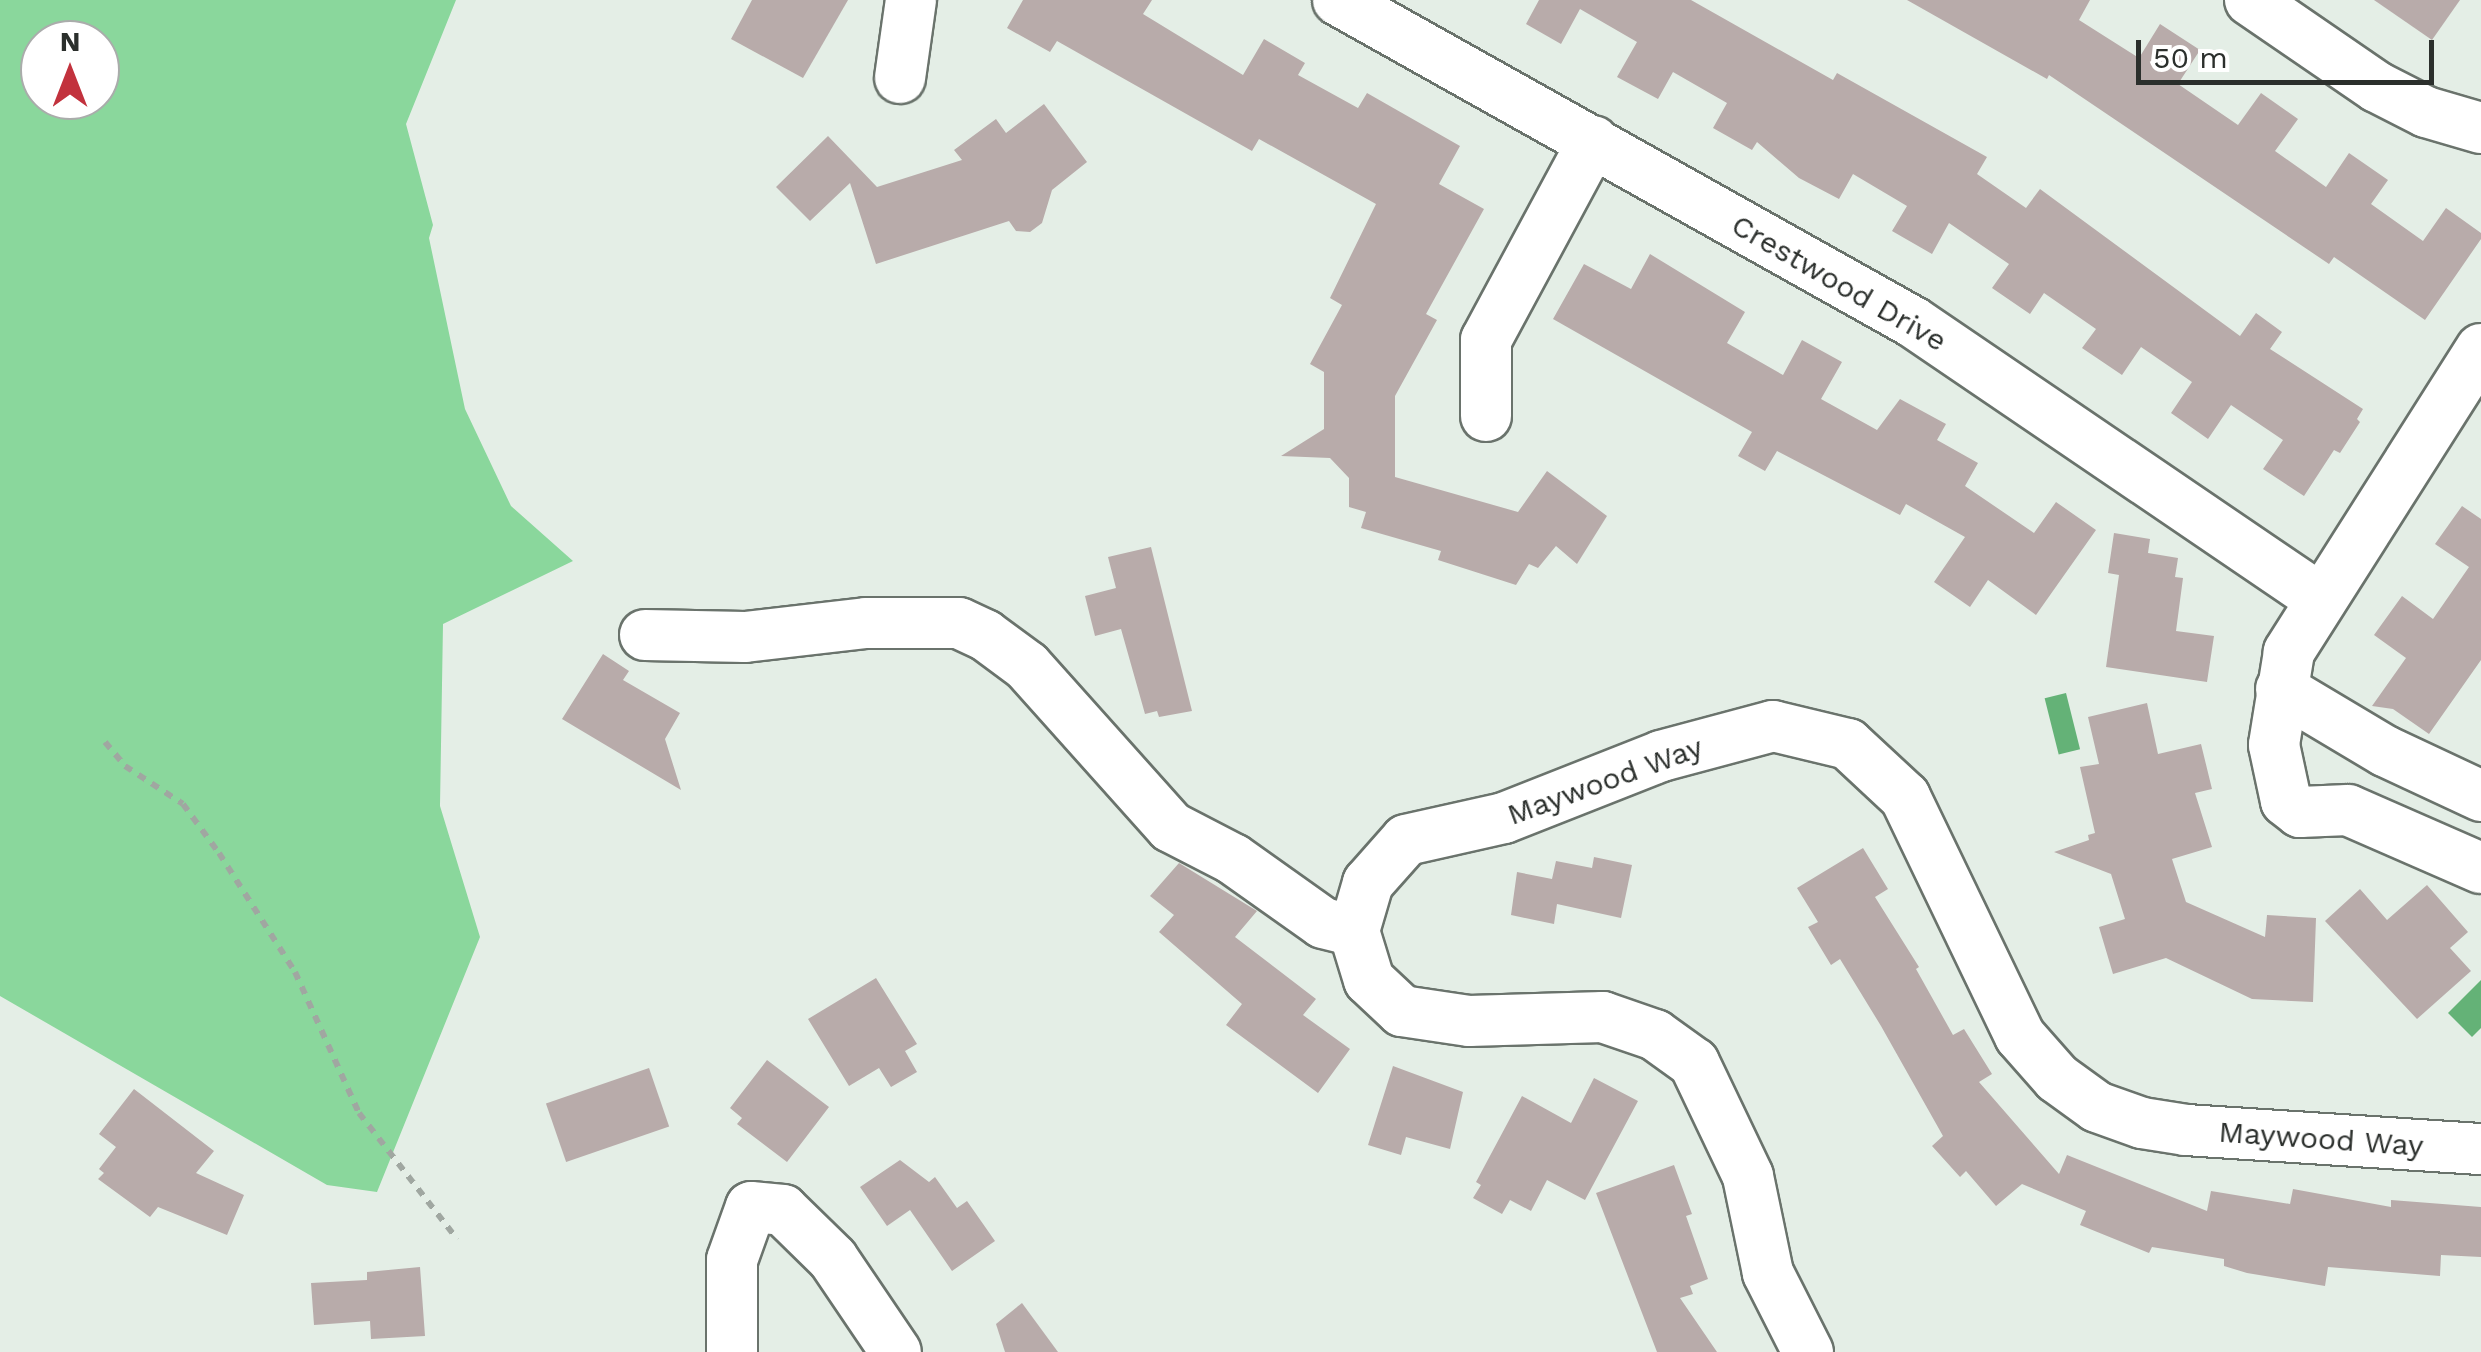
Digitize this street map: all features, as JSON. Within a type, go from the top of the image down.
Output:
[{"type":"street","points":[[900,78],[910,0]]},
{"type":"street","name":"Crestwood Drive","points":[[1338,0],[1914,322],[2320,599]]},
{"type":"street","points":[[2250,0],[2378,86],[2426,112],[2481,128]]},
{"type":"street","points":[[1486,416],[1486,340],[1593,142]]},
{"type":"street","points":[[2481,349],[2288,652],[2274,745],[2278,778],[2286,800],[2300,812],[2348,810],[2481,868]]},
{"type":"street","points":[[645,634],[744,637],[866,623],[958,623],[985,634],[1027,666],[1171,827],[1233,859],[1323,923],[1354,931],[1369,980],[1402,1011],[1469,1021],[1603,1017],[1655,1035],[1694,1063],[1748,1176],[1768,1273],[1808,1352]]},
{"type":"street","points":[[2281,689],[2385,751],[2481,796]]},
{"type":"street","name":"Maywood Way","points":[[1354,931],[1368,882],[1406,840],[1504,818],[1661,756],[1773,726],[1848,744],[1904,796],[2020,1036],[2057,1078],[2096,1107],[2142,1123],[2186,1130],[2481,1148]]},
{"type":"street","points":[[732,1352],[732,1260],[751,1207],[783,1210],[833,1259],[896,1352]]},
{"type":"path","points":[[105,742],[124,766],[183,804],[219,854],[295,972],[360,1112],[457,1239]]},
{"type":"shaded area","points":[[0,0],[456,0],[406,124],[433,225],[429,238],[465,409],[511,506],[573,561],[443,624],[440,806],[480,937],[377,1192],[327,1185],[0,996]]},
{"type":"shaded area","points":[[2066,693],[2080,749],[2059,755],[2045,698]]},
{"type":"shaded area","points":[[2481,980],[2481,1028],[2472,1037],[2448,1013]]},
{"type":"building","points":[[752,0],[848,0],[803,78],[731,39]]},
{"type":"building","points":[[1023,0],[1152,0],[1143,14],[1243,75],[1264,39],[1305,63],[1298,75],[1358,108],[1367,93],[1460,146],[1439,184],[1484,209],[1426,314],[1437,320],[1395,396],[1395,477],[1518,512],[1547,471],[1607,516],[1577,564],[1556,546],[1538,568],[1529,564],[1516,585],[1438,560],[1441,551],[1361,528],[1366,512],[1349,507],[1349,478],[1330,458],[1281,456],[1324,429],[1324,372],[1310,364],[1342,305],[1330,298],[1376,204],[1259,139],[1252,151],[1057,41],[1050,52],[1007,28]]},
{"type":"building","points":[[1539,0],[1691,0],[1833,80],[1837,73],[1987,157],[1977,174],[2026,208],[2040,189],[2240,336],[2256,313],[2282,332],[2270,349],[2363,409],[2357,419],[2360,422],[2340,453],[2334,450],[2304,496],[2263,469],[2283,440],[2231,405],[2208,439],[2171,413],[2192,382],[2141,347],[2122,375],[2082,348],[2096,329],[2044,293],[2030,314],[1992,288],[2009,264],[1949,223],[1932,254],[1892,231],[1907,206],[1853,174],[1839,199],[1799,178],[1757,142],[1752,150],[1713,128],[1727,103],[1673,72],[1658,99],[1617,77],[1637,42],[1580,9],[1561,44],[1526,24]]},
{"type":"building","points":[[1907,0],[2090,0],[2079,20],[2139,58],[2160,24],[2200,50],[2178,84],[2238,125],[2261,93],[2298,119],[2275,151],[2326,187],[2349,153],[2388,180],[2371,204],[2423,241],[2446,208],[2481,233],[2481,239],[2425,320],[2334,257],[2329,264],[2049,75],[2047,79]]},
{"type":"building","points":[[2374,0],[2460,0],[2432,40]]},
{"type":"building","points":[[1044,104],[1087,162],[1052,190],[1042,223],[1030,232],[1016,231],[1009,221],[876,264],[850,183],[810,221],[776,187],[828,136],[877,187],[962,160],[954,150],[996,119],[1006,133]]},
{"type":"building","points":[[1650,254],[1745,312],[1727,343],[1783,375],[1802,340],[1842,362],[1821,399],[1877,430],[1900,399],[1946,424],[1937,440],[1978,463],[1965,486],[2034,533],[2056,502],[2096,530],[2036,615],[1988,580],[1970,607],[1934,582],[1965,537],[1906,504],[1900,515],[1777,451],[1765,471],[1738,456],[1752,432],[1553,319],[1584,264],[1631,289]]},
{"type":"building","points":[[2462,506],[2481,519],[2481,660],[2429,734],[2393,709],[2372,706],[2406,658],[2374,635],[2402,596],[2433,619],[2469,567],[2435,544]]},
{"type":"building","points":[[2114,533],[2150,539],[2148,553],[2178,558],[2175,577],[2183,578],[2176,631],[2214,636],[2207,682],[2106,667],[2119,575],[2108,573]]},
{"type":"building","points":[[1151,547],[1192,711],[1159,717],[1157,711],[1145,714],[1121,629],[1095,636],[1085,596],[1116,588],[1108,557]]},
{"type":"building","points":[[603,654],[629,671],[623,680],[680,713],[665,739],[681,790],[562,719]]},
{"type":"building","points":[[2147,703],[2158,754],[2201,744],[2212,789],[2195,793],[2212,847],[2172,859],[2186,902],[2265,937],[2267,915],[2316,918],[2313,1002],[2252,999],[2166,958],[2113,974],[2099,927],[2125,919],[2111,874],[2054,852],[2089,840],[2088,835],[2095,833],[2080,767],[2099,764],[2088,717]]},
{"type":"building","points":[[1863,848],[1888,889],[1875,897],[1919,967],[1916,969],[1953,1035],[1964,1029],[1992,1074],[1979,1082],[2059,1174],[2067,1155],[2207,1211],[2211,1191],[2290,1204],[2293,1189],[2391,1207],[2391,1200],[2481,1207],[2481,1257],[2441,1255],[2440,1276],[2328,1267],[2325,1286],[2247,1273],[2224,1266],[2224,1259],[2152,1247],[2149,1253],[2080,1225],[2086,1211],[2022,1184],[1996,1206],[1966,1171],[1960,1177],[1932,1146],[1943,1136],[1881,1026],[1840,959],[1831,965],[1808,927],[1818,922],[1797,888]]},
{"type":"building","points":[[1594,857],[1632,865],[1621,918],[1557,904],[1554,924],[1511,915],[1517,872],[1552,879],[1556,861],[1592,868]]},
{"type":"building","points":[[1179,863],[1257,911],[1235,937],[1316,999],[1303,1015],[1350,1049],[1318,1093],[1226,1025],[1242,1004],[1159,932],[1174,915],[1150,896]]},
{"type":"building","points":[[2427,885],[2468,932],[2450,948],[2471,971],[2417,1019],[2325,921],[2360,889],[2387,920]]},
{"type":"building","points":[[876,978],[917,1044],[905,1051],[917,1072],[891,1087],[879,1068],[849,1086],[808,1019]]},
{"type":"building","points":[[767,1060],[829,1107],[787,1162],[737,1124],[742,1118],[730,1108]]},
{"type":"building","points":[[1393,1066],[1463,1092],[1450,1149],[1406,1137],[1401,1155],[1368,1145]]},
{"type":"building","points":[[649,1068],[669,1127],[566,1162],[546,1103]]},
{"type":"building","points":[[1594,1078],[1638,1101],[1585,1200],[1547,1180],[1531,1211],[1510,1200],[1502,1214],[1473,1198],[1481,1185],[1476,1182],[1522,1096],[1571,1123]]},
{"type":"building","points":[[134,1089],[214,1151],[196,1173],[244,1195],[227,1235],[158,1207],[150,1217],[98,1179],[104,1173],[99,1169],[116,1147],[99,1134]]},
{"type":"building","points":[[900,1160],[929,1182],[935,1177],[957,1208],[967,1201],[995,1241],[952,1271],[910,1210],[887,1226],[860,1187]]},
{"type":"building","points":[[1674,1165],[1692,1214],[1686,1216],[1708,1279],[1690,1286],[1693,1294],[1680,1298],[1717,1352],[1657,1352],[1596,1193]]},
{"type":"building","points":[[420,1267],[425,1336],[371,1339],[370,1321],[314,1325],[311,1283],[367,1280],[367,1272]]},
{"type":"building","points":[[1022,1303],[1058,1352],[1005,1352],[996,1324]]}]
